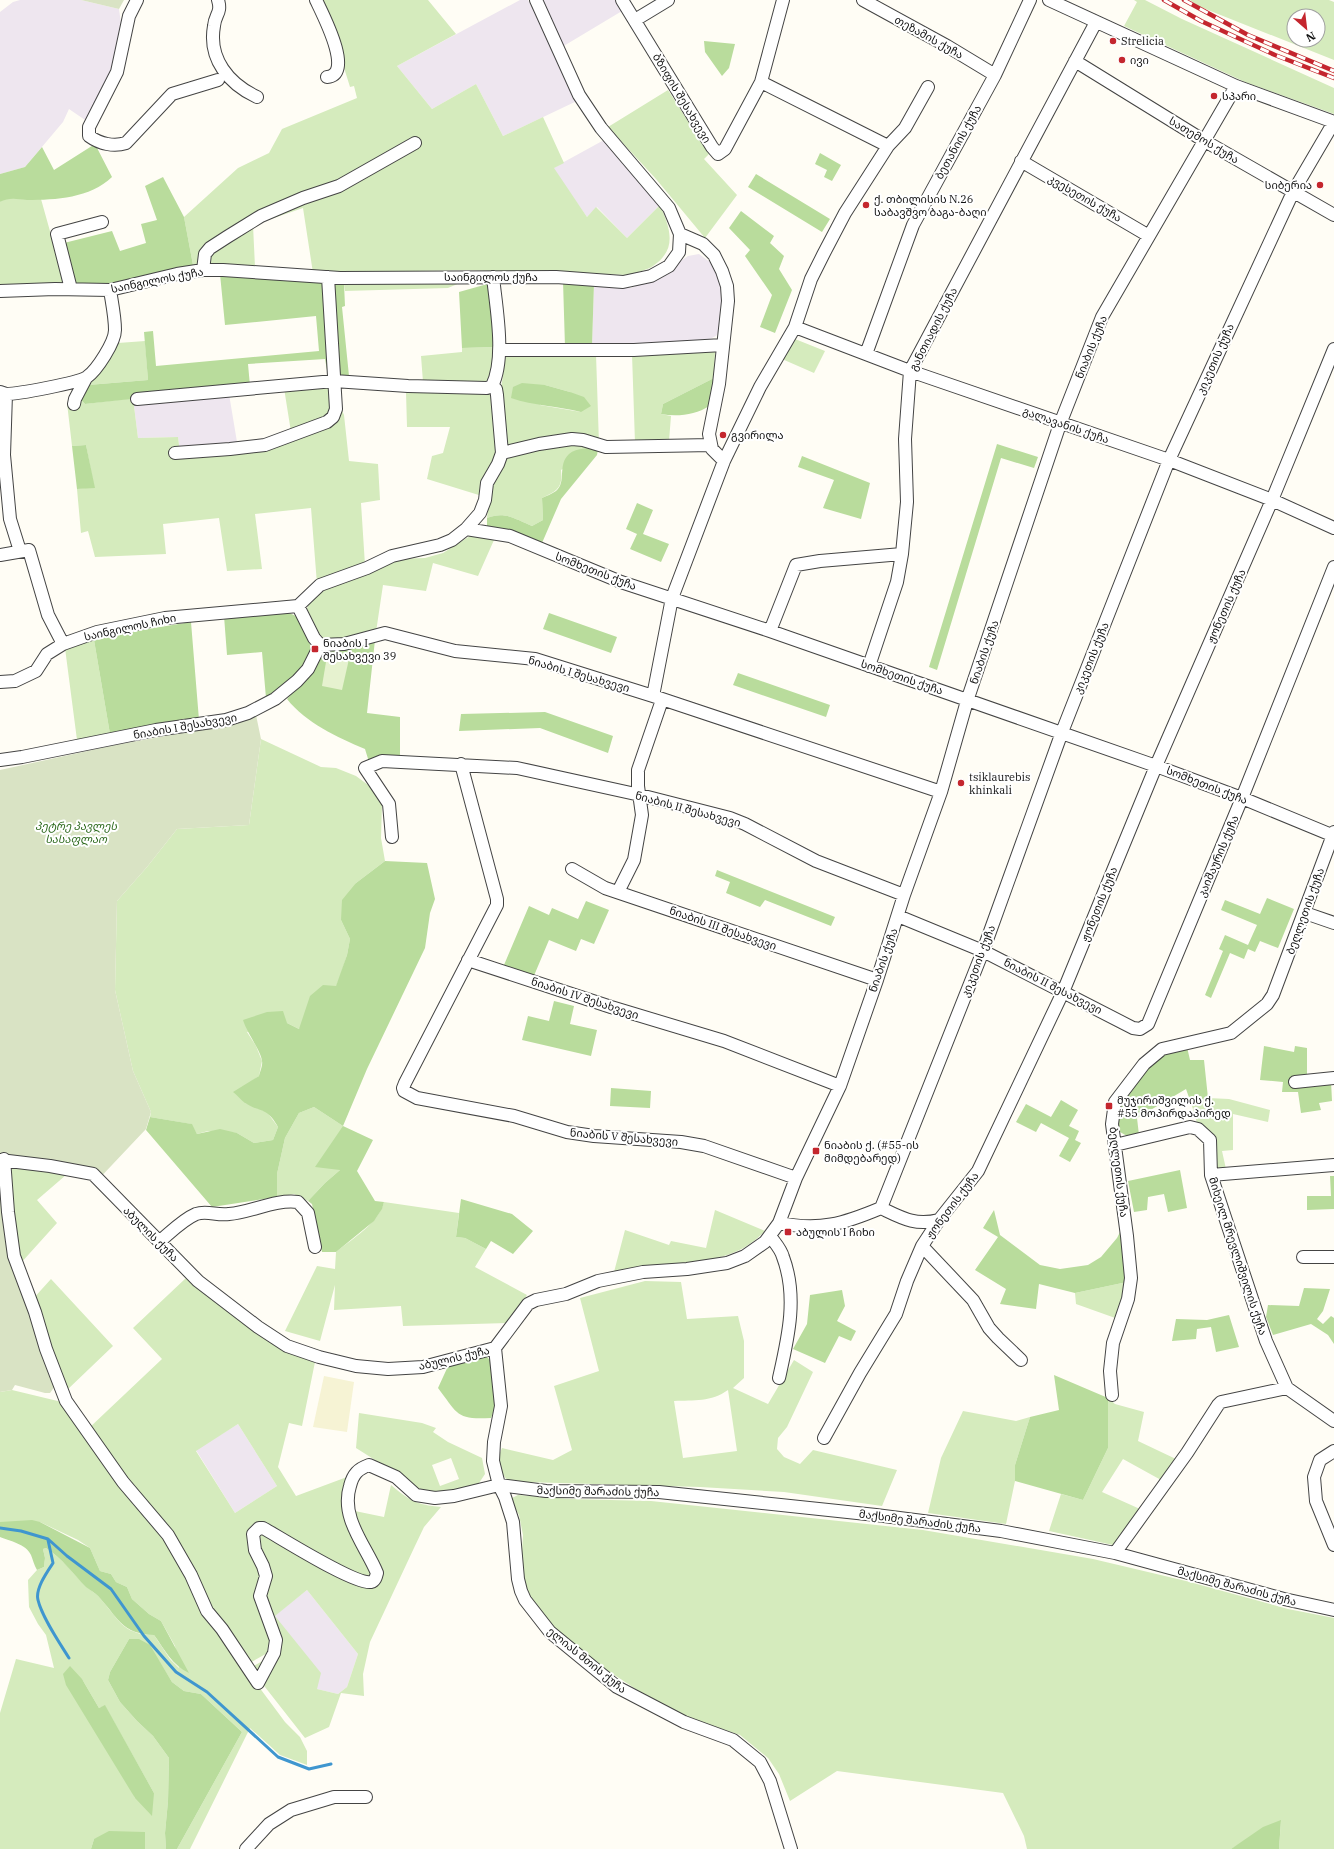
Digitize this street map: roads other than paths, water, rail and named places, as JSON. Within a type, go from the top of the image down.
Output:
[{"type":"street","points":[[136,0],[129,16],[117,72],[89,127],[89,136],[110,145],[126,143],[172,94],[218,80]]},
{"type":"street","points":[[218,0],[220,12],[214,26],[213,36],[218,61],[232,82],[244,91],[257,97]]},
{"type":"street","points":[[316,0],[336,48],[338,58],[336,74],[327,77]]},
{"type":"street","name":"საინგილოს ქუჩა","points":[[0,292],[110,290],[177,274],[203,270],[328,277],[556,277],[623,282],[651,276],[669,266],[679,252],[680,234],[670,208],[601,128],[580,95],[536,0]]},
{"type":"street","name":"ბზიფის შესახვევი","points":[[622,0],[712,147],[718,154],[725,149],[761,82],[782,0]]},
{"type":"street","points":[[635,20],[668,0]]},
{"type":"street","name":"თეზამის ქუჩა","points":[[863,0],[947,46],[995,75]]},
{"type":"street","name":"ბეთანიის ქუჩა","points":[[866,354],[913,225],[995,75],[1030,0]]},
{"type":"street","points":[[1049,0],[1236,86],[1334,122]]},
{"type":"street","name":"განთიადის ქუჩა","points":[[869,666],[897,582],[902,554],[906,502],[906,438],[910,371],[1096,22]]},
{"type":"street","name":"სათემოს ქუჩა","points":[[1075,61],[1203,140],[1334,215]]},
{"type":"street","points":[[761,82],[888,146]]},
{"type":"street","name":"ნიაბის ქუჩა","points":[[770,1236],[779,1223],[796,1178],[840,1086],[877,980],[904,895],[941,792],[967,700],[1060,424],[1102,317],[1203,140],[1236,86]]},
{"type":"street","points":[[618,892],[634,860],[642,815],[638,770],[658,698],[672,598],[724,461],[760,387],[795,327],[822,255],[845,213],[888,146],[905,128],[928,87]]},
{"type":"street","name":"კიკეთის ქუჩა","points":[[881,1208],[983,951],[1062,732],[1169,460],[1293,192],[1334,122]]},
{"type":"street","points":[[203,270],[205,254],[210,248],[261,216],[302,198],[339,186],[415,143]]},
{"type":"street","name":"კვესეთის ქუჩა","points":[[1021,161],[1149,236]]},
{"type":"street","points":[[71,290],[57,234],[102,222]]},
{"type":"street","points":[[680,234],[703,244],[714,255],[727,286],[728,301],[719,384],[709,434],[712,449],[724,461]]},
{"type":"street","points":[[175,453],[265,445],[327,422],[333,417],[336,409],[328,277]]},
{"type":"street","points":[[137,400],[334,381],[408,386],[487,388],[492,386],[496,378],[500,358],[494,277]]},
{"type":"street","points":[[74,404],[86,378],[95,369],[113,340],[115,330],[110,290]]},
{"type":"street","name":"გალავანის ქუჩა","points":[[795,327],[910,371],[1060,424],[1169,460],[1272,500],[1334,528]]},
{"type":"street","points":[[499,350],[634,350],[723,345]]},
{"type":"street","name":"ჟონეთის ქუჩა","points":[[824,1438],[860,1373],[896,1314],[907,1281],[922,1246],[939,1220],[978,1171],[1063,992],[1156,766],[1272,500],[1334,349]]},
{"type":"street","points":[[20,551],[10,518],[4,454],[3,393],[18,394],[86,378]]},
{"type":"street","points":[[320,645],[314,638],[298,606],[320,585],[367,568],[392,556],[440,545],[452,540],[466,529],[480,513],[485,500],[487,483],[502,453],[497,395],[496,389],[492,386]]},
{"type":"street","points":[[502,453],[539,444],[572,439],[583,440],[606,447],[711,445]]},
{"type":"street","name":"სომხეთის ქუჩა","points":[[466,529],[510,536],[621,582],[770,631],[1062,732],[1242,798],[1334,835]]},
{"type":"street","points":[[0,555],[29,550],[48,615],[63,644]]},
{"type":"street","points":[[770,631],[796,565],[820,561],[902,554]]},
{"type":"street","name":"კაიშაურის ქუჩა","points":[[1140,1029],[1148,1024],[1242,798],[1334,567]]},
{"type":"street","name":"საინგილოს ჩიხი","points":[[0,682],[16,680],[36,671],[47,654],[63,644],[97,632],[166,618],[298,606]]},
{"type":"street","name":"ნიაბის I შესახვევი","points":[[0,760],[22,757],[156,730],[226,720],[248,713],[275,699],[298,681],[308,669],[320,645],[344,644],[385,633],[455,652],[535,659],[658,698],[941,792]]},
{"type":"street","name":"ნიაბის II შესახვევი","points":[[392,837],[389,804],[365,768],[382,762],[461,764],[517,768],[640,795],[730,818],[745,824],[816,861],[904,895]]},
{"type":"street","points":[[461,764],[496,899],[495,911],[468,960]]},
{"type":"street","name":"ბეღლეთის ქუჩა","points":[[1112,1395],[1110,1371],[1113,1343],[1128,1299],[1131,1278],[1112,1124],[1115,1102],[1144,1064],[1162,1049],[1231,1033],[1267,1004],[1273,995],[1334,835]]},
{"type":"street","name":"ნიაბის III შესახვევი","points":[[572,869],[605,888],[877,980]]},
{"type":"street","points":[[1305,913],[1334,923]]},
{"type":"street","name":"ნიაბის II შესახვევი","points":[[898,916],[983,951],[1133,1028],[1140,1029]]},
{"type":"street","name":"ნიაბის IV შესახვევი","points":[[468,960],[611,1007],[724,1041],[840,1086]]},
{"type":"street","name":"ნიაბის V შესახვევი","points":[[468,960],[405,1083],[403,1088],[404,1091],[417,1098],[514,1116],[567,1132],[594,1136],[681,1142],[704,1146],[796,1178]]},
{"type":"street","points":[[1295,1082],[1334,1078]]},
{"type":"street","name":"მიხეილ მრევლიშვილის ქუჩა","points":[[1115,1145],[1190,1127],[1198,1129],[1210,1140],[1211,1175],[1266,1341],[1287,1388]]},
{"type":"street","points":[[2,1160],[14,1256],[35,1312],[46,1349],[66,1401],[122,1482],[168,1535],[191,1575],[207,1611],[222,1629],[258,1683],[274,1653],[276,1640],[260,1596],[266,1576],[255,1550],[252,1538],[255,1530],[263,1528],[315,1558],[349,1575],[366,1582],[372,1582],[376,1578],[377,1573],[357,1536],[350,1516],[347,1493],[352,1479],[358,1469],[369,1465],[396,1477],[416,1495],[435,1498],[454,1496],[499,1485]]},
{"type":"street","name":"აბულის ქუჩა","points":[[2,1160],[93,1174],[198,1280],[258,1327],[287,1346],[319,1357],[356,1366],[388,1369],[423,1368],[495,1348],[528,1304],[536,1300],[566,1294],[598,1281],[644,1272],[687,1269],[727,1263],[745,1256],[765,1242],[770,1236]]},
{"type":"street","points":[[1211,1175],[1334,1164]]},
{"type":"street","points":[[159,1242],[185,1220],[195,1214],[205,1212],[225,1215],[286,1200],[298,1202],[304,1206],[308,1213],[315,1247]]},
{"type":"street","points":[[779,1223],[811,1227],[832,1225],[849,1221],[881,1208],[908,1221],[927,1223],[939,1220]]},
{"type":"street","points":[[770,1236],[783,1256],[789,1281],[791,1301],[790,1328],[779,1378]]},
{"type":"street","points":[[922,1246],[973,1300],[989,1328],[1021,1360]]},
{"type":"street","points":[[1303,1257],[1334,1258]]},
{"type":"street","name":"ელიას მთის ქუჩა","points":[[495,1348],[500,1406],[494,1442],[493,1461],[499,1485],[505,1497],[513,1522],[516,1562],[521,1591],[536,1615],[550,1632],[618,1687],[684,1722],[734,1740],[760,1762],[770,1781],[791,1849]]},
{"type":"street","points":[[1115,1553],[1187,1453],[1221,1402],[1287,1388],[1334,1421]]},
{"type":"street","points":[[1334,1451],[1320,1460],[1314,1477],[1316,1501],[1334,1545]]},
{"type":"street","name":"მაქსიმე შარაძის ქუჩა","points":[[499,1485],[546,1491],[659,1492],[876,1515],[1001,1531],[1115,1553],[1284,1599],[1334,1610]]},
{"type":"street","points":[[246,1849],[268,1824],[291,1810],[334,1797],[366,1796]]},
{"type":"waterway","points":[[0,1528],[21,1531],[48,1539],[67,1556],[111,1589],[144,1636],[176,1672],[207,1692],[278,1757],[309,1769],[331,1764]]},
{"type":"waterway","points":[[48,1540],[53,1563],[40,1586],[38,1591],[38,1600],[47,1622],[69,1658]]},
{"type":"railway","points":[[1164,0],[1201,21],[1275,55],[1334,78]]},
{"type":"railway","points":[[1184,0],[1248,35],[1334,71]]},
{"type":"place","name":"Strelicia","points":[[1113,41]]},
{"type":"place","name":"ივი","points":[[1122,60]]},
{"type":"place","name":"სპარი","points":[[1214,96]]},
{"type":"place","name":"სიბერია","points":[[1320,185]]},
{"type":"place","name":"ქ. თბილისის N.26 საბავშვო ბაგა-ბაღი","points":[[866,205]]},
{"type":"place","name":"გვირილა","points":[[723,435]]},
{"type":"place","name":"ნიაბის I შესახვევი 39","points":[[315,649]]},
{"type":"place","name":"tsiklaurebis khinkali","points":[[961,783]]},
{"type":"place","name":"მუჯირიშვილის ქ. #55 მოპირდაპირედ","points":[[1109,1106]]},
{"type":"place","name":"ნიაბის ქ. (#55-ის მიმდებარედ)","points":[[816,1151]]},
{"type":"place","name":"აბულის I ჩიხი","points":[[788,1232]]},
{"type":"park label","name":"პეტრე პავლეს სასაფლაო","points":[[76,832]]}]
